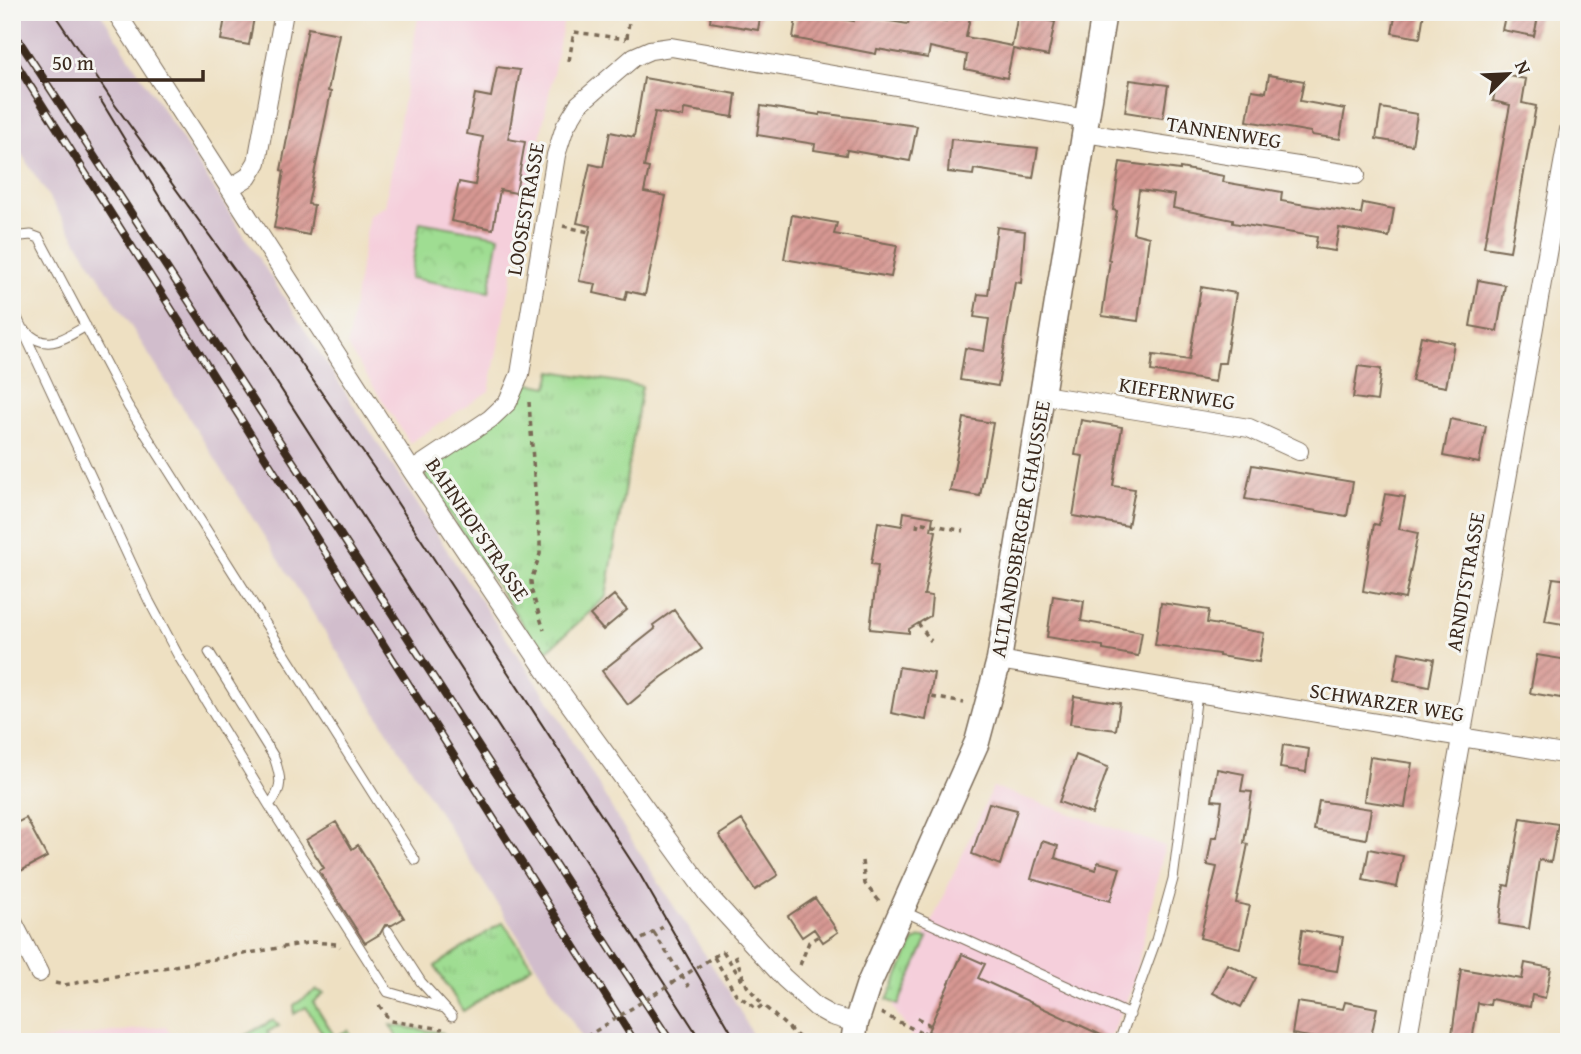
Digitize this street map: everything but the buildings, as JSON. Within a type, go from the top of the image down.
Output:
[{"type":"main road","name":"ALTLANDSBERGER CHAUSSEE","points":[[861,1030],[868,986],[977,742],[999,660],[1104,12]]},
{"type":"street","name":"BAHNHOFSTRASSE","points":[[116,12],[412,471],[537,658],[708,895],[784,978],[816,1007],[861,1030]]},
{"type":"street","points":[[230,188],[248,177],[257,162],[284,12]]},
{"type":"street","name":"LOOSESTRASSE","points":[[412,471],[490,419],[508,402],[520,374],[556,155],[565,127],[579,104],[634,57],[650,50],[671,47],[1086,126]]},
{"type":"street","name":"TANNENWEG","points":[[1086,126],[1356,175]]},
{"type":"street","name":"ARNDTSTRASSE","points":[[1407,1042],[1569,130]]},
{"type":"street","name":"KIEFERNWEG","points":[[1043,395],[1249,428],[1299,451]]},
{"type":"street","name":"SCHWARZER WEG","points":[[999,660],[1569,755]]},
{"type":"street","points":[[12,920],[39,973]]},
{"type":"lane","points":[[12,237],[31,235],[39,238],[128,406],[415,860]]},
{"type":"lane","points":[[12,307],[149,601],[269,805],[388,992],[444,1008]]},
{"type":"lane","points":[[20,324],[28,334],[48,344],[86,326]]},
{"type":"lane","points":[[209,652],[274,757],[281,785],[269,805]]},
{"type":"lane","points":[[1119,1042],[1156,940],[1173,879],[1197,694]]},
{"type":"lane","points":[[903,911],[1130,1015]]},
{"type":"lane","points":[[388,931],[421,982],[452,1016]]},
{"type":"path","points":[[630,12],[626,39],[634,57]]},
{"type":"path","points":[[569,61],[574,32],[626,39]]},
{"type":"path","points":[[520,374],[531,414],[531,445],[540,542],[531,592],[549,649],[537,658]]},
{"type":"path","points":[[916,528],[918,522],[964,531]]},
{"type":"path","points":[[918,623],[931,641]]},
{"type":"path","points":[[932,697],[966,703]]},
{"type":"path","points":[[862,861],[865,884],[880,902]]},
{"type":"path","points":[[642,939],[663,927]]},
{"type":"path","points":[[654,933],[689,988]]},
{"type":"path","points":[[797,971],[809,942],[819,936]]},
{"type":"path","points":[[39,973],[46,980],[65,985],[313,942],[337,944],[346,954]]},
{"type":"path","points":[[578,1042],[723,951],[763,1005],[804,1042]]},
{"type":"path","points":[[735,951],[737,965],[747,986]]},
{"type":"path","points":[[714,957],[736,994],[757,1009],[763,1005]]},
{"type":"path","points":[[376,1000],[390,1021],[453,1030],[461,1041]]},
{"type":"path","points":[[861,1030],[880,1012],[939,1042]]},
{"type":"path","points":[[917,1018],[928,1024],[924,1034]]},
{"type":"shaded area","points":[[12,12],[100,12],[463,575],[552,705],[618,819],[734,1000],[756,1042],[585,1042],[19,150],[12,137]]},
{"type":"shaded area","points":[[419,12],[550,12],[565,15],[489,391],[410,443],[347,346],[369,215],[385,206]]},
{"type":"shaded area","points":[[993,787],[1165,846],[1132,988],[1108,1042],[915,1042],[893,1007]]},
{"type":"shaded area","points":[[166,1026],[176,1042],[42,1042],[43,1040]]},
{"type":"green space","points":[[420,222],[499,236],[489,292],[410,278]]},
{"type":"green space","points":[[552,371],[642,386],[606,597],[543,655],[425,477],[429,468],[519,398],[528,383],[548,387]]},
{"type":"green space","points":[[503,922],[532,966],[463,1011],[435,966]]},
{"type":"green space","points":[[928,938],[898,1005],[887,1000],[914,941]]},
{"type":"green space","points":[[316,990],[324,993],[313,1002],[335,1037],[348,1030],[351,1036],[342,1042],[328,1042],[306,1007],[294,1014],[294,1005]]},
{"type":"green space","points":[[273,1020],[279,1026],[267,1032],[273,1042],[261,1042],[258,1038],[252,1042],[243,1042],[244,1036]]},
{"type":"green space","points":[[390,1025],[443,1033],[444,1037],[436,1042],[400,1042]]},
{"type":"tram line","points":[[53,12],[115,105],[273,323],[383,481],[639,873],[737,1042]]},
{"type":"tram line","points":[[100,99],[199,262],[702,1042]]},
{"type":"railway","points":[[12,30],[671,1042]]},
{"type":"railway","points":[[12,57],[635,1042]]}]
